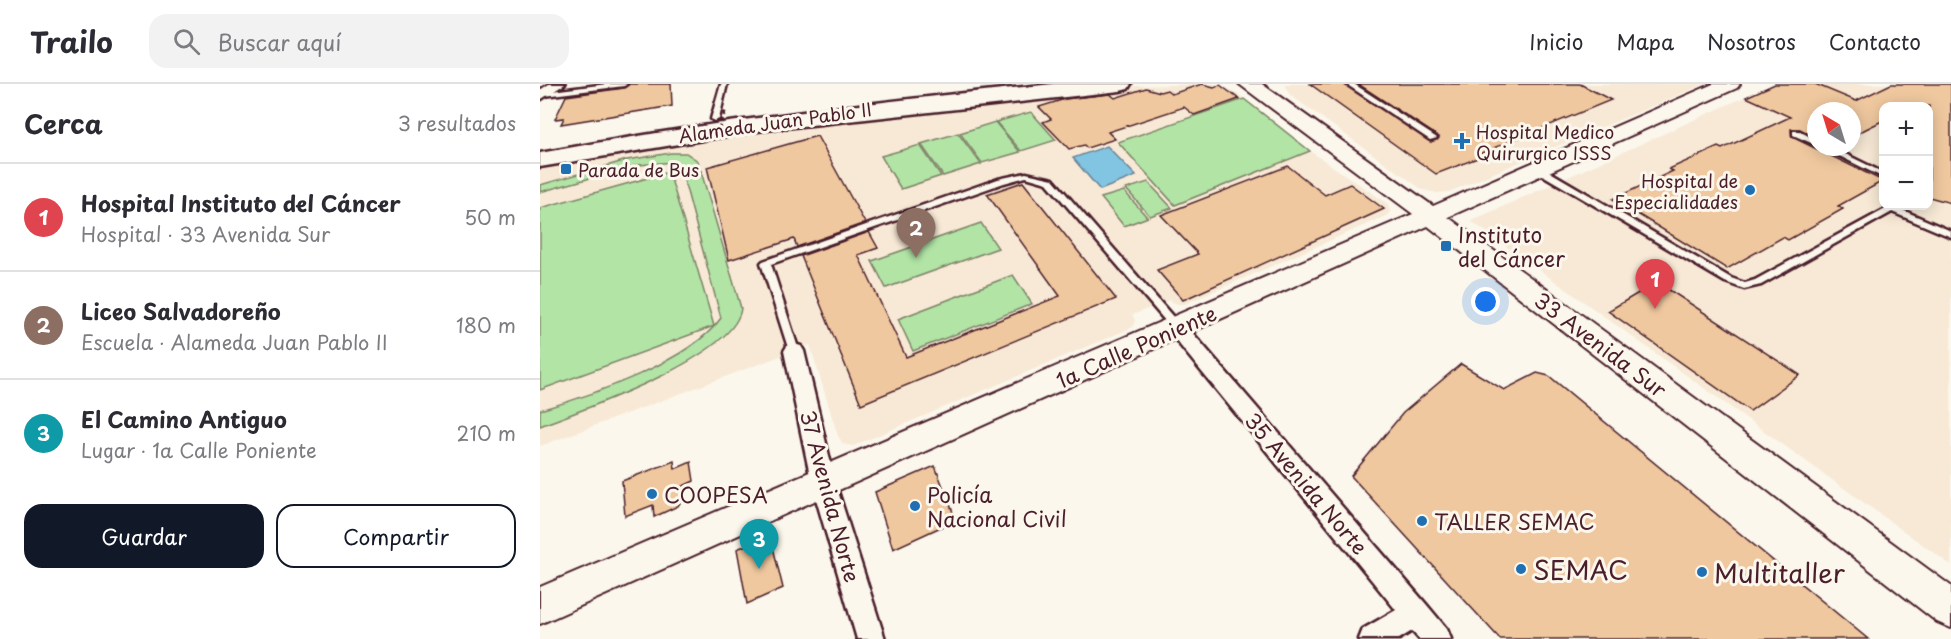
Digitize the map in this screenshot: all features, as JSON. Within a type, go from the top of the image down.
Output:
[{"type":"main road","name":"Alameda Juan Pablo II","points":[[542,148],[985,84]]},
{"type":"main road","name":"Alameda Juan Pablo II","points":[[542,148],[703,131],[933,102],[1120,84]]},
{"type":"street","points":[[542,95],[558,84]]},
{"type":"street","name":"33 Avenida Sur","points":[[1249,84],[1430,215],[1951,609]]},
{"type":"street","name":"1a Calle Poniente","points":[[540,606],[824,485],[1730,84]]},
{"type":"street","name":"35 Avenida Norte","points":[[1177,328],[1437,639]]},
{"type":"street","name":"37 Avenida Norte","points":[[794,351],[824,485],[871,639]]},
{"type":"street","points":[[1373,639],[1416,613]]},
{"type":"lane","points":[[542,95],[624,84]]},
{"type":"lane","points":[[719,121],[724,84]]},
{"type":"lane","points":[[1349,84],[1433,138]]},
{"type":"lane","points":[[1796,133],[1807,138]]},
{"type":"lane","points":[[1843,156],[1879,174]]},
{"type":"lane","points":[[1537,168],[1728,280],[1744,286],[1758,283],[1889,210]]},
{"type":"lane","points":[[794,351],[766,263],[1001,181],[1026,175],[1050,180],[1177,328]]},
{"type":"lane","points":[[1900,210],[1951,234]]},
{"type":"shaded area","points":[[1216,84],[1237,93],[1310,151],[1388,204],[1390,212],[1388,215],[1185,304],[1177,304],[1170,300],[1132,315],[1135,320],[1133,327],[853,446],[843,444],[838,436],[810,345],[540,446],[540,165],[714,132],[1132,86]]},
{"type":"shaded area","name":"Hospital Medico Quirurgico ISSS","points":[[1284,84],[1705,84],[1449,192],[1437,193],[1423,190],[1290,95]]},
{"type":"shaded area","points":[[1773,84],[1951,84],[1951,565],[1471,221]]},
{"type":"green space","points":[[1244,99],[1310,151],[1175,205],[1118,142]]},
{"type":"green space","points":[[1031,112],[1056,140],[1021,151],[996,122]]},
{"type":"green space","points":[[995,122],[1020,152],[982,163],[960,133]]},
{"type":"green space","points":[[958,133],[981,164],[943,176],[921,144]]},
{"type":"green space","points":[[920,145],[941,176],[901,189],[881,156]]},
{"type":"green space","points":[[686,153],[698,161],[741,308],[733,326],[713,345],[686,363],[621,395],[540,426],[540,410],[611,386],[664,362],[707,334],[721,318],[681,169],[674,162],[638,165],[540,192],[540,185],[627,160]]},
{"type":"green space","points":[[669,172],[714,326],[540,390],[540,208]]},
{"type":"green space","points":[[1148,182],[1172,208],[1150,216],[1126,189]]},
{"type":"green space","points":[[1124,191],[1148,217],[1124,226],[1101,198]]},
{"type":"green space","points":[[981,223],[998,248],[886,288],[872,261]]},
{"type":"green space","points":[[1013,275],[1032,304],[913,351],[898,319]]},
{"type":"water","points":[[1107,146],[1136,176],[1100,190],[1073,158]]},
{"type":"building","points":[[629,84],[671,84],[672,106],[561,124],[564,118],[555,119],[566,96],[624,88]]},
{"type":"building","points":[[1202,84],[1214,87],[1220,85],[1239,99],[1194,115],[1184,107],[1108,132],[1115,139],[1087,148],[1084,145],[1069,149],[1043,122],[1051,119],[1039,107],[1065,99],[1110,94],[1115,98],[1146,88],[1160,92],[1167,90],[1172,94]]},
{"type":"building","points":[[1310,84],[1344,84],[1431,142],[1439,137],[1358,84],[1580,84],[1611,100],[1436,174]]},
{"type":"building","name":"Hospital de Especialidades","points":[[1775,84],[1815,84],[1856,101],[1891,84],[1951,84],[1951,203],[1933,198],[1933,102],[1879,102],[1879,122],[1861,132],[1861,102],[1807,102],[1807,132],[1800,129],[1791,129],[1792,137],[1807,144],[1807,156],[1831,156],[1879,179],[1879,183],[1838,206],[1843,209],[1788,240],[1783,237],[1727,269],[1613,199],[1673,171],[1669,169],[1718,147],[1722,149],[1790,117],[1746,97]]},
{"type":"building","points":[[817,136],[865,223],[797,247],[794,239],[729,260],[707,167]]},
{"type":"building","points":[[1288,166],[1325,195],[1350,184],[1384,209],[1183,300],[1157,270],[1198,254],[1161,215]]},
{"type":"building","points":[[1023,182],[1116,299],[861,404],[801,256],[869,232],[878,248],[858,255],[906,357],[1060,296],[987,194]]},
{"type":"building","points":[[1657,282],[1800,375],[1750,411],[1608,311]]},
{"type":"building","name":"SEMAC","points":[[1461,364],[1504,390],[1537,373],[1549,376],[1868,639],[1500,639],[1351,476],[1403,413]]},
{"type":"building","name":"COOPESA","points":[[674,461],[675,469],[691,462],[694,481],[681,487],[682,500],[678,506],[654,517],[653,505],[625,516],[622,481]]},
{"type":"building","name":"Policía Nacional Civil","points":[[935,466],[956,520],[893,549],[875,492]]},
{"type":"building","points":[[770,535],[783,588],[747,604],[737,549]]},
{"type":"place","name":"Hospital Medico Quirurgico ISSS","points":[[1462,141]]},
{"type":"place","name":"Parada de Bus","points":[[566,169]]},
{"type":"place","name":"Hospital de Especialidades","points":[[1750,190]]},
{"type":"place","name":"Instituto del Cáncer","points":[[1446,246]]},
{"type":"place","name":"Liceo Salvadoreño","points":[[916,258]]},
{"type":"place","name":"Hospital Instituto del Cáncer","points":[[1655,309]]},
{"type":"place","name":"COOPESA","points":[[652,494]]},
{"type":"place","name":"Policía Nacional Civil","points":[[915,506]]},
{"type":"place","name":"TALLER SEMAC","points":[[1422,521]]},
{"type":"place","name":"El Camino Antiguo","points":[[759,569]]},
{"type":"place","name":"SEMAC","points":[[1521,569]]},
{"type":"place","name":"Multitaller","points":[[1702,572]]}]
